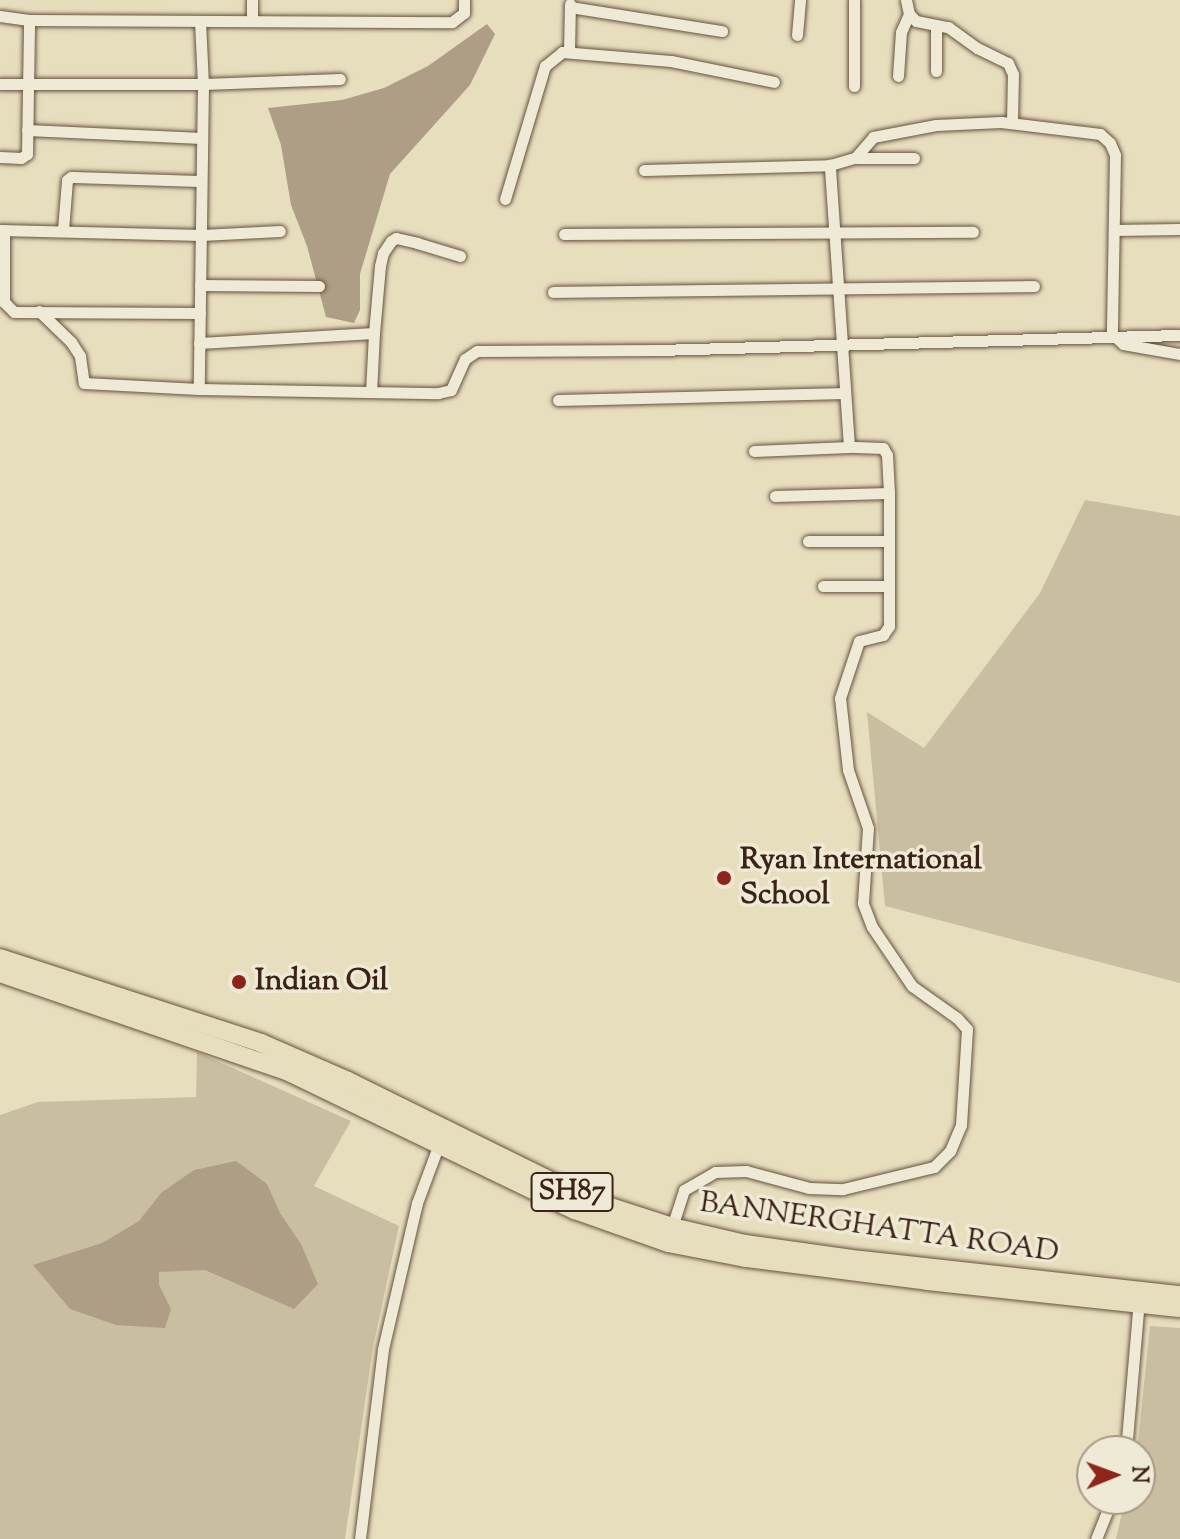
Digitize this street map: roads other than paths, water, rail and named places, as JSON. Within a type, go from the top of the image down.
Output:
[{"type":"main road","name":"BANNERGHATTA ROAD","points":[[0,958],[289,1072],[575,1210],[668,1243],[746,1258],[1140,1298],[1180,1295]]},
{"type":"main road","name":"BANNERGHATTA ROAD","points":[[0,973],[261,1043],[348,1081],[589,1200],[672,1227],[745,1244],[1140,1298],[1180,1308]]},
{"type":"street","points":[[252,0],[252,20]]},
{"type":"street","points":[[0,16],[29,20],[452,22],[464,13],[464,0]]},
{"type":"street","points":[[797,35],[800,0]]},
{"type":"street","points":[[854,0],[854,86]]},
{"type":"street","points":[[906,0],[909,14],[916,21],[955,31],[977,48],[1008,63],[1013,74],[1012,122]]},
{"type":"street","points":[[569,51],[570,4],[722,31]]},
{"type":"street","points":[[898,76],[901,32],[909,14]]},
{"type":"street","points":[[0,157],[25,157],[29,20]]},
{"type":"street","points":[[199,389],[203,84],[200,21]]},
{"type":"street","points":[[936,25],[936,71]]},
{"type":"street","points":[[505,199],[545,66],[552,58],[569,51],[671,61],[774,82]]},
{"type":"street","points":[[0,84],[203,84],[340,79]]},
{"type":"street","points":[[855,158],[867,142],[883,133],[936,125],[1012,122],[1100,134],[1110,143],[1115,155],[1112,334],[1123,344],[1180,354]]},
{"type":"street","points":[[27,130],[202,138]]},
{"type":"street","points":[[644,170],[830,165],[855,158],[914,158]]},
{"type":"street","points":[[830,165],[849,447]]},
{"type":"street","points":[[63,230],[67,180],[71,177],[201,181]]},
{"type":"street","points":[[1114,230],[1180,229]]},
{"type":"street","points":[[200,313],[14,312],[4,302],[2,230],[201,235],[280,231]]},
{"type":"street","points":[[564,234],[973,232]]},
{"type":"street","points":[[371,392],[383,253],[391,241],[407,240],[460,256]]},
{"type":"street","points":[[200,285],[319,286]]},
{"type":"street","points":[[553,292],[1034,286]]},
{"type":"street","points":[[39,311],[71,342],[80,356],[84,383],[199,389],[451,390],[465,359],[477,351],[842,344],[1112,334],[1180,335]]},
{"type":"street","points":[[199,343],[374,333]]},
{"type":"street","points":[[558,400],[845,393]]},
{"type":"street","points":[[672,1227],[684,1190],[715,1172],[746,1171],[809,1188],[835,1191],[922,1172],[943,1160],[957,1139],[963,1109],[967,1029],[957,1018],[912,986],[872,927],[863,903],[868,828],[848,770],[840,698],[859,641],[888,631],[887,455],[883,448],[754,451]]},
{"type":"street","points":[[775,496],[889,493]]},
{"type":"street","points":[[808,541],[889,541]]},
{"type":"street","points":[[823,586],[888,586]]},
{"type":"street","points":[[360,1539],[383,1349],[417,1203],[439,1144]]},
{"type":"street","points":[[1127,1435],[1140,1298]]},
{"type":"street","points":[[1096,1539],[1106,1515]]},
{"type":"place","name":"Ryan International School","points":[[724,878]]},
{"type":"place","name":"Indian Oil","points":[[239,982]]}]
